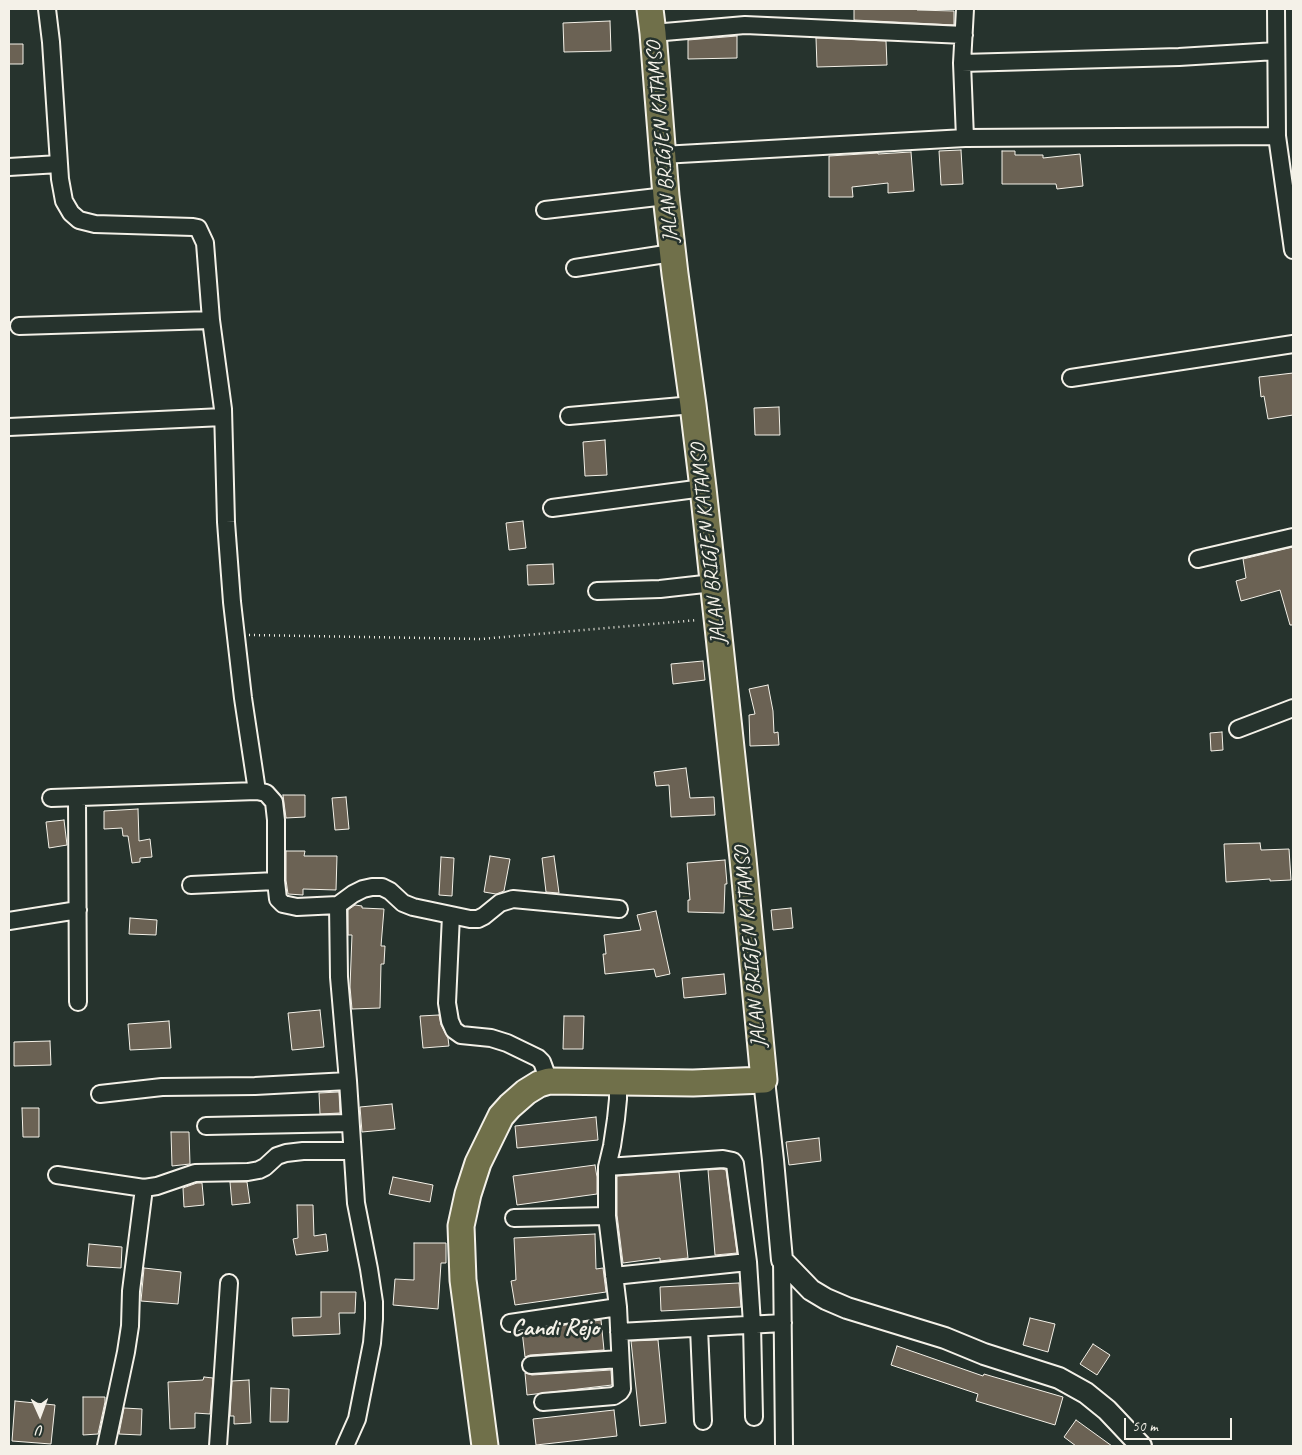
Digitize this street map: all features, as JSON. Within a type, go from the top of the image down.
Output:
[{"type":"main road","name":"JALAN BRIGJEN KATAMSO","points":[[652,21],[662,155],[672,253],[694,405],[744,869],[764,1080]]},
{"type":"main road","points":[[485,1446],[463,1280],[461,1226],[468,1194],[478,1163],[501,1116],[526,1092],[539,1084],[549,1081],[693,1083],[764,1080]]},
{"type":"street","points":[[47,9],[59,164],[64,201],[71,214],[79,220],[95,224],[198,228],[205,243],[211,320],[224,417],[226,522],[235,635],[257,791]]},
{"type":"street","points":[[965,9],[962,63],[965,138]]},
{"type":"street","points":[[1276,9],[1277,136],[1293,250]]},
{"type":"street","points":[[652,21],[964,35]]},
{"type":"street","points":[[962,63],[1179,57],[1276,51]]},
{"type":"street","points":[[662,155],[965,138],[1277,136]]},
{"type":"street","points":[[9,167],[59,164]]},
{"type":"street","points":[[545,210],[666,196]]},
{"type":"street","points":[[575,268],[672,253]]},
{"type":"street","points":[[20,326],[211,320]]},
{"type":"street","points":[[1072,378],[1293,344]]},
{"type":"street","points":[[568,416],[694,405]]},
{"type":"street","points":[[9,427],[224,417]]},
{"type":"street","points":[[552,508],[703,488]]},
{"type":"street","points":[[1198,559],[1293,537]]},
{"type":"street","points":[[597,591],[660,589],[713,583]]},
{"type":"street","points":[[1238,729],[1293,708]]},
{"type":"street","points":[[51,798],[257,791],[266,793],[274,802],[278,899],[283,904],[297,907],[338,905],[363,889],[382,886],[413,907],[478,920],[500,903],[513,899],[619,909]]},
{"type":"street","points":[[77,798],[78,1002]]},
{"type":"street","points":[[191,885],[276,881]]},
{"type":"street","points":[[338,905],[339,976],[356,1203],[374,1302],[372,1343],[357,1418],[345,1446]]},
{"type":"street","points":[[9,921],[78,910]]},
{"type":"street","points":[[451,915],[447,1003],[450,1021],[454,1030],[461,1035],[491,1038],[507,1043],[538,1058],[542,1062],[549,1081]]},
{"type":"street","points":[[764,1080],[782,1260],[784,1446]]},
{"type":"street","points":[[100,1094],[162,1087],[255,1086],[348,1081]]},
{"type":"street","points":[[543,1402],[617,1395],[622,1384],[618,1307],[606,1216],[607,1166],[616,1120],[618,1082]]},
{"type":"street","points":[[206,1126],[350,1123]]},
{"type":"street","points":[[57,1174],[144,1188],[157,1186],[195,1173],[259,1170],[277,1156],[286,1153],[352,1151]]},
{"type":"street","points":[[607,1166],[723,1159],[733,1161],[736,1169],[748,1262],[752,1324],[754,1417]]},
{"type":"street","points":[[106,1446],[130,1326],[131,1291],[144,1188]]},
{"type":"street","points":[[514,1218],[606,1216]]},
{"type":"street","points":[[782,1260],[811,1290],[826,1299],[1059,1378],[1086,1393],[1106,1410],[1141,1446]]},
{"type":"street","points":[[614,1276],[748,1262]]},
{"type":"street","points":[[218,1446],[229,1284]]},
{"type":"street","points":[[510,1322],[618,1307]]},
{"type":"street","points":[[619,1332],[783,1323]]},
{"type":"street","points":[[699,1328],[703,1420]]},
{"type":"street","points":[[531,1366],[620,1359]]},
{"type":"path","points":[[235,635],[481,639],[717,618]]},
{"type":"building","points":[[854,9],[954,11],[954,25],[854,20]]},
{"type":"building","points":[[610,21],[611,51],[564,52],[563,23]]},
{"type":"building","points":[[737,36],[737,58],[688,59],[688,40]]},
{"type":"building","points":[[816,38],[886,41],[887,65],[817,67]]},
{"type":"building","points":[[9,44],[23,44],[23,64],[9,64]]},
{"type":"building","points":[[961,150],[963,184],[941,185],[939,151]]},
{"type":"building","points":[[1002,151],[1015,151],[1015,155],[1043,155],[1043,158],[1080,154],[1083,186],[1057,189],[1056,184],[1002,184]]},
{"type":"building","points":[[911,152],[914,191],[888,193],[888,183],[852,187],[853,197],[829,197],[829,156]]},
{"type":"building","points":[[1293,373],[1293,415],[1268,419],[1264,396],[1261,397],[1259,377]]},
{"type":"building","points":[[779,407],[780,435],[755,435],[754,408]]},
{"type":"building","points":[[605,440],[607,475],[585,476],[583,442]]},
{"type":"building","points":[[523,521],[526,548],[509,550],[506,523]]},
{"type":"building","points":[[1293,547],[1293,625],[1290,625],[1280,590],[1241,601],[1236,581],[1246,578],[1243,559]]},
{"type":"building","points":[[553,564],[554,584],[528,585],[527,565]]},
{"type":"building","points":[[703,661],[705,680],[673,684],[671,664]]},
{"type":"building","points":[[768,685],[773,711],[774,733],[778,732],[779,745],[750,746],[749,715],[755,714],[749,689]]},
{"type":"building","points":[[1222,732],[1223,750],[1211,751],[1210,733]]},
{"type":"building","points":[[686,768],[690,798],[714,797],[715,815],[671,817],[669,785],[656,786],[654,772]]},
{"type":"building","points":[[283,795],[305,795],[305,817],[286,818]]},
{"type":"building","points":[[346,797],[349,829],[335,830],[332,798]]},
{"type":"building","points":[[138,809],[139,841],[150,839],[152,857],[140,858],[140,862],[132,863],[128,836],[123,836],[122,828],[104,829],[104,811]]},
{"type":"building","points":[[64,820],[67,845],[49,848],[46,822]]},
{"type":"building","points":[[1260,843],[1261,850],[1289,849],[1291,880],[1270,881],[1270,879],[1226,882],[1224,844]]},
{"type":"building","points":[[286,851],[305,851],[304,856],[337,856],[336,890],[303,889],[303,895],[288,894]]},
{"type":"building","points":[[490,856],[510,859],[504,891],[496,894],[484,892]]},
{"type":"building","points":[[554,856],[559,893],[546,892],[542,858]]},
{"type":"building","points":[[441,857],[454,858],[452,896],[439,895]]},
{"type":"building","points":[[725,860],[727,884],[725,884],[724,913],[688,912],[688,900],[690,900],[687,863]]},
{"type":"building","points":[[355,905],[362,906],[362,908],[384,909],[381,946],[385,946],[384,964],[381,964],[380,1008],[352,1009],[350,987],[352,935],[348,935],[348,910]]},
{"type":"building","points":[[791,908],[793,928],[773,930],[771,910]]},
{"type":"building","points":[[656,911],[670,974],[656,977],[654,969],[605,974],[603,954],[606,954],[604,935],[641,930],[637,915]]},
{"type":"building","points":[[130,918],[157,920],[156,935],[129,934]]},
{"type":"building","points":[[724,974],[726,994],[684,998],[682,978]]},
{"type":"building","points":[[320,1010],[324,1047],[292,1050],[288,1013]]},
{"type":"building","points":[[439,1015],[441,1025],[448,1038],[449,1046],[423,1048],[420,1016]]},
{"type":"building","points":[[564,1016],[584,1016],[583,1049],[563,1049]]},
{"type":"building","points":[[169,1021],[171,1048],[130,1050],[128,1024]]},
{"type":"building","points":[[50,1041],[51,1065],[14,1066],[14,1042]]},
{"type":"building","points":[[339,1092],[340,1113],[320,1114],[319,1093]]},
{"type":"building","points":[[392,1104],[395,1129],[362,1132],[360,1107]]},
{"type":"building","points":[[22,1108],[39,1108],[39,1137],[23,1137]]},
{"type":"building","points":[[596,1117],[598,1140],[517,1148],[515,1126]]},
{"type":"building","points":[[171,1132],[189,1132],[190,1164],[172,1166]]},
{"type":"building","points":[[819,1138],[821,1161],[789,1165],[786,1142]]},
{"type":"building","points":[[595,1165],[597,1194],[517,1205],[513,1176]]},
{"type":"building","points":[[708,1170],[726,1170],[737,1253],[715,1255]]},
{"type":"building","points":[[679,1172],[688,1258],[660,1261],[660,1258],[623,1263],[617,1215],[617,1176]]},
{"type":"building","points":[[393,1177],[433,1185],[430,1202],[389,1194]]},
{"type":"building","points":[[230,1182],[247,1182],[250,1203],[232,1205]]},
{"type":"building","points":[[202,1183],[204,1205],[184,1207],[183,1188]]},
{"type":"building","points":[[297,1205],[313,1205],[314,1236],[326,1234],[328,1251],[296,1255],[293,1239],[298,1238]]},
{"type":"building","points":[[595,1234],[596,1269],[603,1268],[606,1292],[515,1305],[511,1281],[516,1280],[514,1238]]},
{"type":"building","points":[[414,1243],[446,1243],[446,1263],[441,1263],[438,1309],[393,1305],[395,1279],[414,1280]]},
{"type":"building","points":[[89,1244],[122,1247],[121,1268],[87,1266]]},
{"type":"building","points":[[144,1268],[181,1272],[178,1304],[141,1301]]},
{"type":"building","points":[[739,1283],[741,1307],[661,1311],[660,1287]]},
{"type":"building","points":[[321,1292],[356,1292],[355,1313],[339,1313],[340,1334],[293,1336],[292,1318],[321,1317]]},
{"type":"building","points":[[1030,1318],[1055,1324],[1048,1352],[1023,1345]]},
{"type":"building","points":[[601,1320],[604,1350],[530,1355],[525,1357],[522,1331]]},
{"type":"building","points":[[658,1340],[666,1423],[640,1426],[631,1341]]},
{"type":"building","points":[[1093,1344],[1110,1355],[1097,1375],[1080,1364]]},
{"type":"building","points":[[897,1346],[983,1376],[984,1374],[1063,1397],[1055,1425],[976,1401],[978,1394],[891,1365]]},
{"type":"building","points":[[611,1370],[612,1385],[527,1395],[525,1373],[532,1375]]},
{"type":"building","points":[[204,1377],[213,1378],[210,1414],[195,1413],[195,1428],[170,1429],[168,1382],[203,1380]]},
{"type":"building","points":[[249,1380],[251,1423],[234,1424],[234,1416],[230,1416],[232,1381]]},
{"type":"building","points":[[271,1388],[289,1389],[288,1422],[270,1422]]},
{"type":"building","points":[[83,1397],[105,1397],[98,1434],[83,1435]]},
{"type":"building","points":[[15,1401],[55,1405],[51,1444],[12,1441]]},
{"type":"building","points":[[124,1408],[142,1409],[141,1435],[119,1434]]},
{"type":"building","points":[[614,1410],[617,1436],[536,1445],[533,1419]]},
{"type":"building","points":[[1076,1420],[1112,1446],[1076,1446],[1064,1437]]},
{"type":"district","name":"Candi Rejo","points":[[555,1329]]}]
